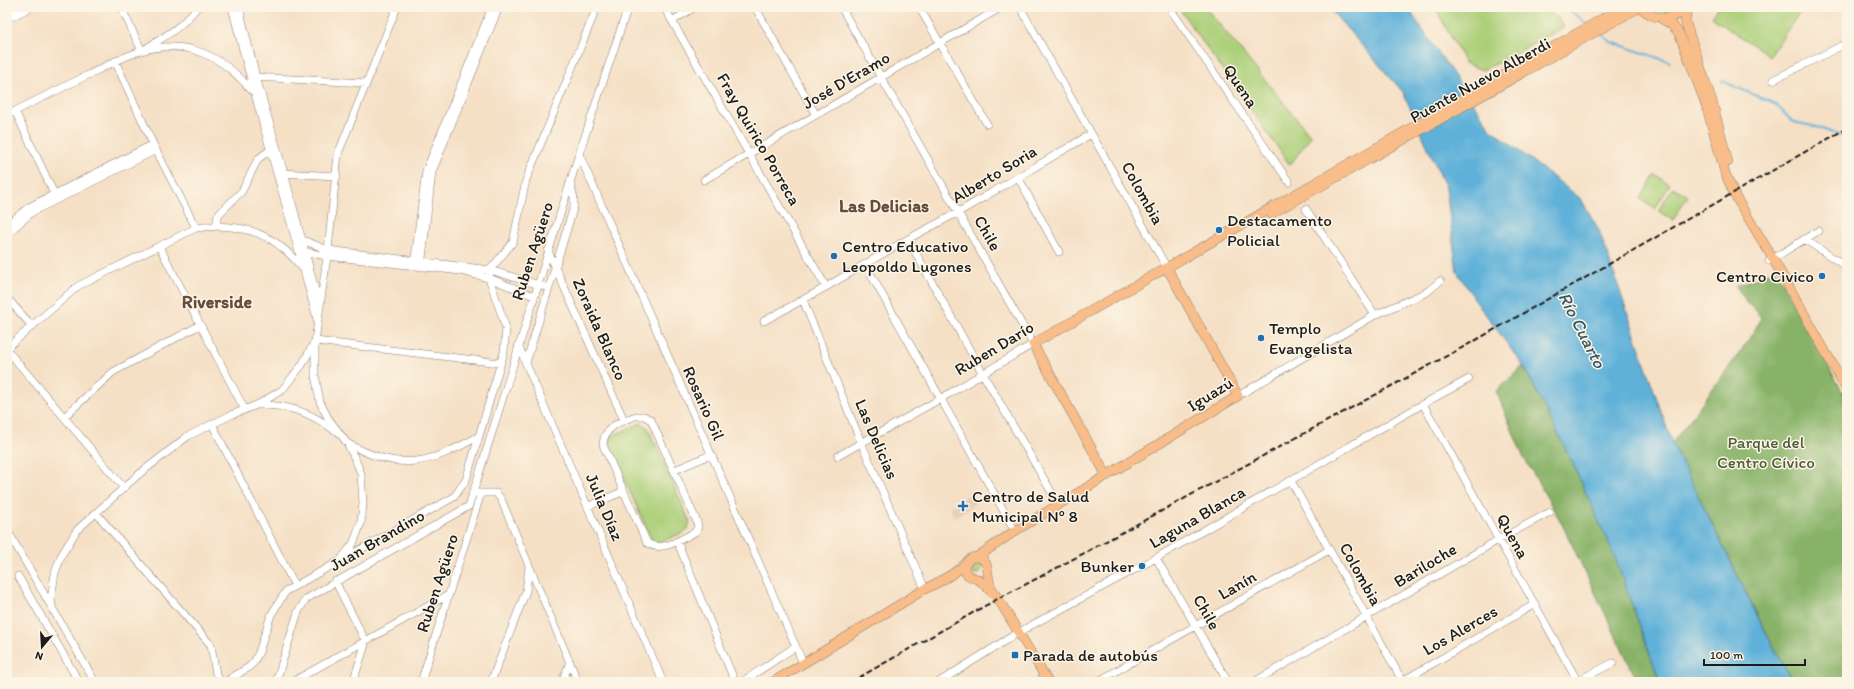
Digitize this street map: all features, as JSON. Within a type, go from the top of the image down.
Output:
[{"type":"main road","name":"Puente Nuevo Alberdi","points":[[1333,176],[1623,7]]},
{"type":"main road","name":"Puente Nuevo Alberdi","points":[[1333,176],[1640,7]]},
{"type":"main road","points":[[1640,7],[1653,17],[1662,19],[1672,25],[1679,33],[1706,105],[1725,173],[1736,196],[1847,390]]},
{"type":"main road","points":[[1662,19],[1673,17],[1687,7]]},
{"type":"main road","points":[[1687,7],[1685,21],[1712,101],[1734,180],[1740,194],[1772,258],[1847,378]]},
{"type":"main road","name":"Ruben Darío","points":[[1033,344],[1167,268],[1180,264],[1333,176]]},
{"type":"main road","name":"Colombia","points":[[1167,268],[1238,396]]},
{"type":"main road","name":"Chile","points":[[1033,344],[1107,476]]},
{"type":"main road","name":"Iguazú","points":[[977,557],[1015,531],[1238,396]]},
{"type":"main road","name":"Iguazú","points":[[986,568],[990,555],[1000,541]]},
{"type":"main road","points":[[773,682],[925,589],[947,578],[966,564],[968,560],[977,557],[981,558],[986,568],[990,586],[1020,632],[1048,682]]},
{"type":"main road","points":[[966,564],[966,572],[968,576]]},
{"type":"main road","points":[[977,579],[981,578],[986,568]]},
{"type":"main road","points":[[947,578],[968,576],[977,579],[999,598]]},
{"type":"street","points":[[7,13],[19,7]]},
{"type":"street","points":[[7,19],[31,7]]},
{"type":"street","points":[[121,7],[142,51]]},
{"type":"street","points":[[7,115],[116,61],[142,51],[173,32],[197,7]]},
{"type":"street","points":[[232,7],[256,92],[270,150],[280,173]]},
{"type":"street","points":[[239,7],[252,77]]},
{"type":"street","points":[[339,561],[353,544],[361,523],[363,503],[361,474],[356,460],[328,418],[320,402],[315,375],[315,341],[328,253],[341,146],[397,7]]},
{"type":"street","points":[[418,264],[426,171],[492,7]]},
{"type":"street","points":[[418,264],[432,172],[499,7]]},
{"type":"street","points":[[490,274],[513,242],[526,180],[597,7]]},
{"type":"street","name":"Ruben Agüero","points":[[469,506],[518,345],[628,7]]},
{"type":"street","name":"Fray Quirico Porreca","points":[[664,7],[826,287]]},
{"type":"street","points":[[672,21],[695,7]]},
{"type":"street","points":[[755,7],[816,115]]},
{"type":"street","name":"Chile","points":[[841,7],[1033,344]]},
{"type":"street","points":[[919,7],[987,124]]},
{"type":"street","name":"José D'Eramo","points":[[704,180],[1002,7]]},
{"type":"street","name":"Colombia","points":[[1020,7],[1167,268]]},
{"type":"street","name":"Quena","points":[[1169,7],[1289,182]]},
{"type":"street","points":[[1773,80],[1847,43]]},
{"type":"street","points":[[142,51],[165,47],[186,47],[205,53],[224,63],[256,92],[320,308]]},
{"type":"street","points":[[116,61],[155,147],[196,228]]},
{"type":"street","points":[[252,77],[366,83]]},
{"type":"street","points":[[15,111],[56,197]]},
{"type":"street","name":"Alberto Soria","points":[[764,321],[908,239],[957,213],[1091,134]]},
{"type":"street","points":[[7,234],[32,212],[56,197],[155,147]]},
{"type":"street","points":[[216,226],[219,214],[242,191],[258,159],[270,150]]},
{"type":"street","name":"Rosario Gil","points":[[579,154],[710,455],[803,663]]},
{"type":"street","points":[[280,173],[337,176]]},
{"type":"street","points":[[1018,177],[1059,252]]},
{"type":"street","points":[[526,362],[574,206],[574,198],[570,182]]},
{"type":"street","points":[[7,225],[29,206],[56,197]]},
{"type":"street","points":[[1306,208],[1375,315]]},
{"type":"street","points":[[124,488],[7,349],[78,286],[196,228],[216,226],[244,229],[260,234],[285,250],[312,278]]},
{"type":"street","points":[[1772,258],[1818,231]]},
{"type":"street","points":[[299,239],[328,253]]},
{"type":"street","points":[[908,239],[983,374],[1060,505]]},
{"type":"street","points":[[1804,239],[1847,267]]},
{"type":"street","points":[[159,246],[245,410]]},
{"type":"street","points":[[302,251],[490,274],[538,284],[549,288]]},
{"type":"street","points":[[302,251],[304,270],[318,322]]},
{"type":"street","name":"Zoraida Blanco","points":[[548,251],[624,420]]},
{"type":"street","points":[[865,264],[1015,531]]},
{"type":"street","points":[[490,274],[534,296]]},
{"type":"street","points":[[225,682],[249,667],[254,662],[259,652],[271,615],[286,591],[454,497],[466,480],[505,344],[506,328],[490,274]]},
{"type":"street","name":"Iguazú","points":[[1238,396],[1375,315],[1427,292],[1440,281]]},
{"type":"street","points":[[7,298],[32,326]]},
{"type":"street","name":"Las Delicias","points":[[803,300],[861,442],[925,589]]},
{"type":"street","points":[[64,417],[113,372],[200,325]]},
{"type":"street","points":[[315,341],[500,363]]},
{"type":"street","points":[[53,611],[52,590],[61,556],[77,530],[173,446],[188,436],[256,405],[282,390],[302,365],[315,341]]},
{"type":"street","name":"Ruben Darío","points":[[838,456],[940,399],[1033,344]]},
{"type":"street","name":"Julia Díaz","points":[[518,345],[663,682]]},
{"type":"street","name":"Laguna Blanca","points":[[939,682],[1020,632],[1156,558],[1469,379]]},
{"type":"street","name":"Quena","points":[[1423,404],[1577,682]]},
{"type":"street","points":[[256,405],[295,409],[321,420],[340,435]]},
{"type":"street","points":[[636,416],[644,416],[651,420],[697,522],[698,527],[695,532],[677,542],[659,547],[653,547],[647,543],[603,445],[603,436],[609,429],[624,420],[636,416]]},
{"type":"street","points":[[212,424],[295,586]]},
{"type":"street","points":[[346,443],[363,452],[384,460],[398,462],[414,461],[440,456],[479,436]]},
{"type":"street","points":[[674,470],[710,455]]},
{"type":"street","name":"Colombia","points":[[1291,480],[1402,682]]},
{"type":"street","points":[[588,506],[624,491]]},
{"type":"street","points":[[472,493],[496,493],[501,499],[578,682]]},
{"type":"street","name":"Ruben Agüero","points":[[421,682],[481,493]]},
{"type":"street","name":"Juan Brandino","points":[[276,682],[298,612],[306,599],[335,581],[469,506]]},
{"type":"street","name":"Bariloche","points":[[1254,682],[1498,540],[1550,512]]},
{"type":"street","points":[[96,513],[211,645],[216,674],[220,682]]},
{"type":"street","points":[[7,530],[95,682]]},
{"type":"street","points":[[677,542],[735,682]]},
{"type":"street","name":"Lanín","points":[[1097,682],[1330,550]]},
{"type":"street","name":"Chile","points":[[1156,558],[1228,682]]},
{"type":"street","points":[[491,682],[526,591],[529,566]]},
{"type":"street","points":[[18,576],[79,682]]},
{"type":"street","points":[[335,581],[365,640],[365,645],[353,682]]},
{"type":"street","points":[[292,682],[448,595]]},
{"type":"street","name":"Los Alerces","points":[[1402,682],[1535,604]]},
{"type":"street","points":[[742,682],[796,647]]},
{"type":"street","points":[[562,682],[570,662]]},
{"type":"street","points":[[1577,682],[1613,663]]},
{"type":"shaded area","name":"Centro de Salud Municipal Nº 8","points":[[970,494],[976,503],[955,517],[949,508]]},
{"type":"green space","points":[[1178,7],[1205,7],[1311,136],[1290,165]]},
{"type":"green space","points":[[1435,7],[1542,7],[1559,19],[1564,27],[1506,59],[1482,70],[1465,63]]},
{"type":"green space","points":[[1648,7],[1677,7],[1670,11],[1662,12],[1655,11]]},
{"type":"green space","points":[[1718,7],[1803,7],[1770,56],[1711,17]]},
{"type":"green space","points":[[1655,175],[1670,184],[1655,209],[1640,199]]},
{"type":"green space","points":[[1673,187],[1688,196],[1673,220],[1658,211]]},
{"type":"green space","name":"Parque del Centro Cívico","points":[[1775,270],[1847,400],[1847,485],[1842,488],[1847,498],[1847,682],[1793,682],[1766,633],[1672,443],[1744,347],[1762,318],[1748,304],[1736,286]]},
{"type":"green space","points":[[1523,366],[1572,461],[1615,557],[1660,682],[1638,682],[1561,522],[1523,456],[1496,391]]},
{"type":"green space","points":[[641,423],[648,428],[690,522],[687,531],[658,543],[651,538],[609,446],[612,436]]},
{"type":"green space","points":[[978,562],[981,563],[981,573],[974,574],[971,573],[970,566],[971,563]]},
{"type":"water","name":"Río Cuarto","points":[[1328,7],[1407,7],[1491,129],[1581,199],[1599,230],[1672,443],[1766,633],[1793,682],[1660,682],[1615,558],[1572,462],[1524,367],[1457,272],[1446,188],[1403,92]]},
{"type":"waterway","points":[[1565,7],[1588,24]]},
{"type":"waterway","points":[[1600,33],[1611,42],[1670,62]]},
{"type":"waterway","points":[[1722,81],[1775,104],[1793,122],[1813,126],[1847,138]]},
{"type":"railway","points":[[851,682],[999,598],[1478,339],[1847,128]]},
{"type":"place","name":"Destacamento Policial","points":[[1219,230]]},
{"type":"place","name":"Centro Educativo Leopoldo Lugones","points":[[834,256]]},
{"type":"place","name":"Centro Civico","points":[[1822,276]]},
{"type":"place","name":"Templo Evangelista","points":[[1261,338]]},
{"type":"place","name":"Centro de Salud Municipal Nº 8","points":[[963,506]]},
{"type":"place","name":"Bunker","points":[[1142,566]]},
{"type":"place","name":"Parada de autobús","points":[[1015,655]]},
{"type":"district","name":"Las Delicias","points":[[884,206]]},
{"type":"district","name":"Riverside","points":[[217,302]]}]
